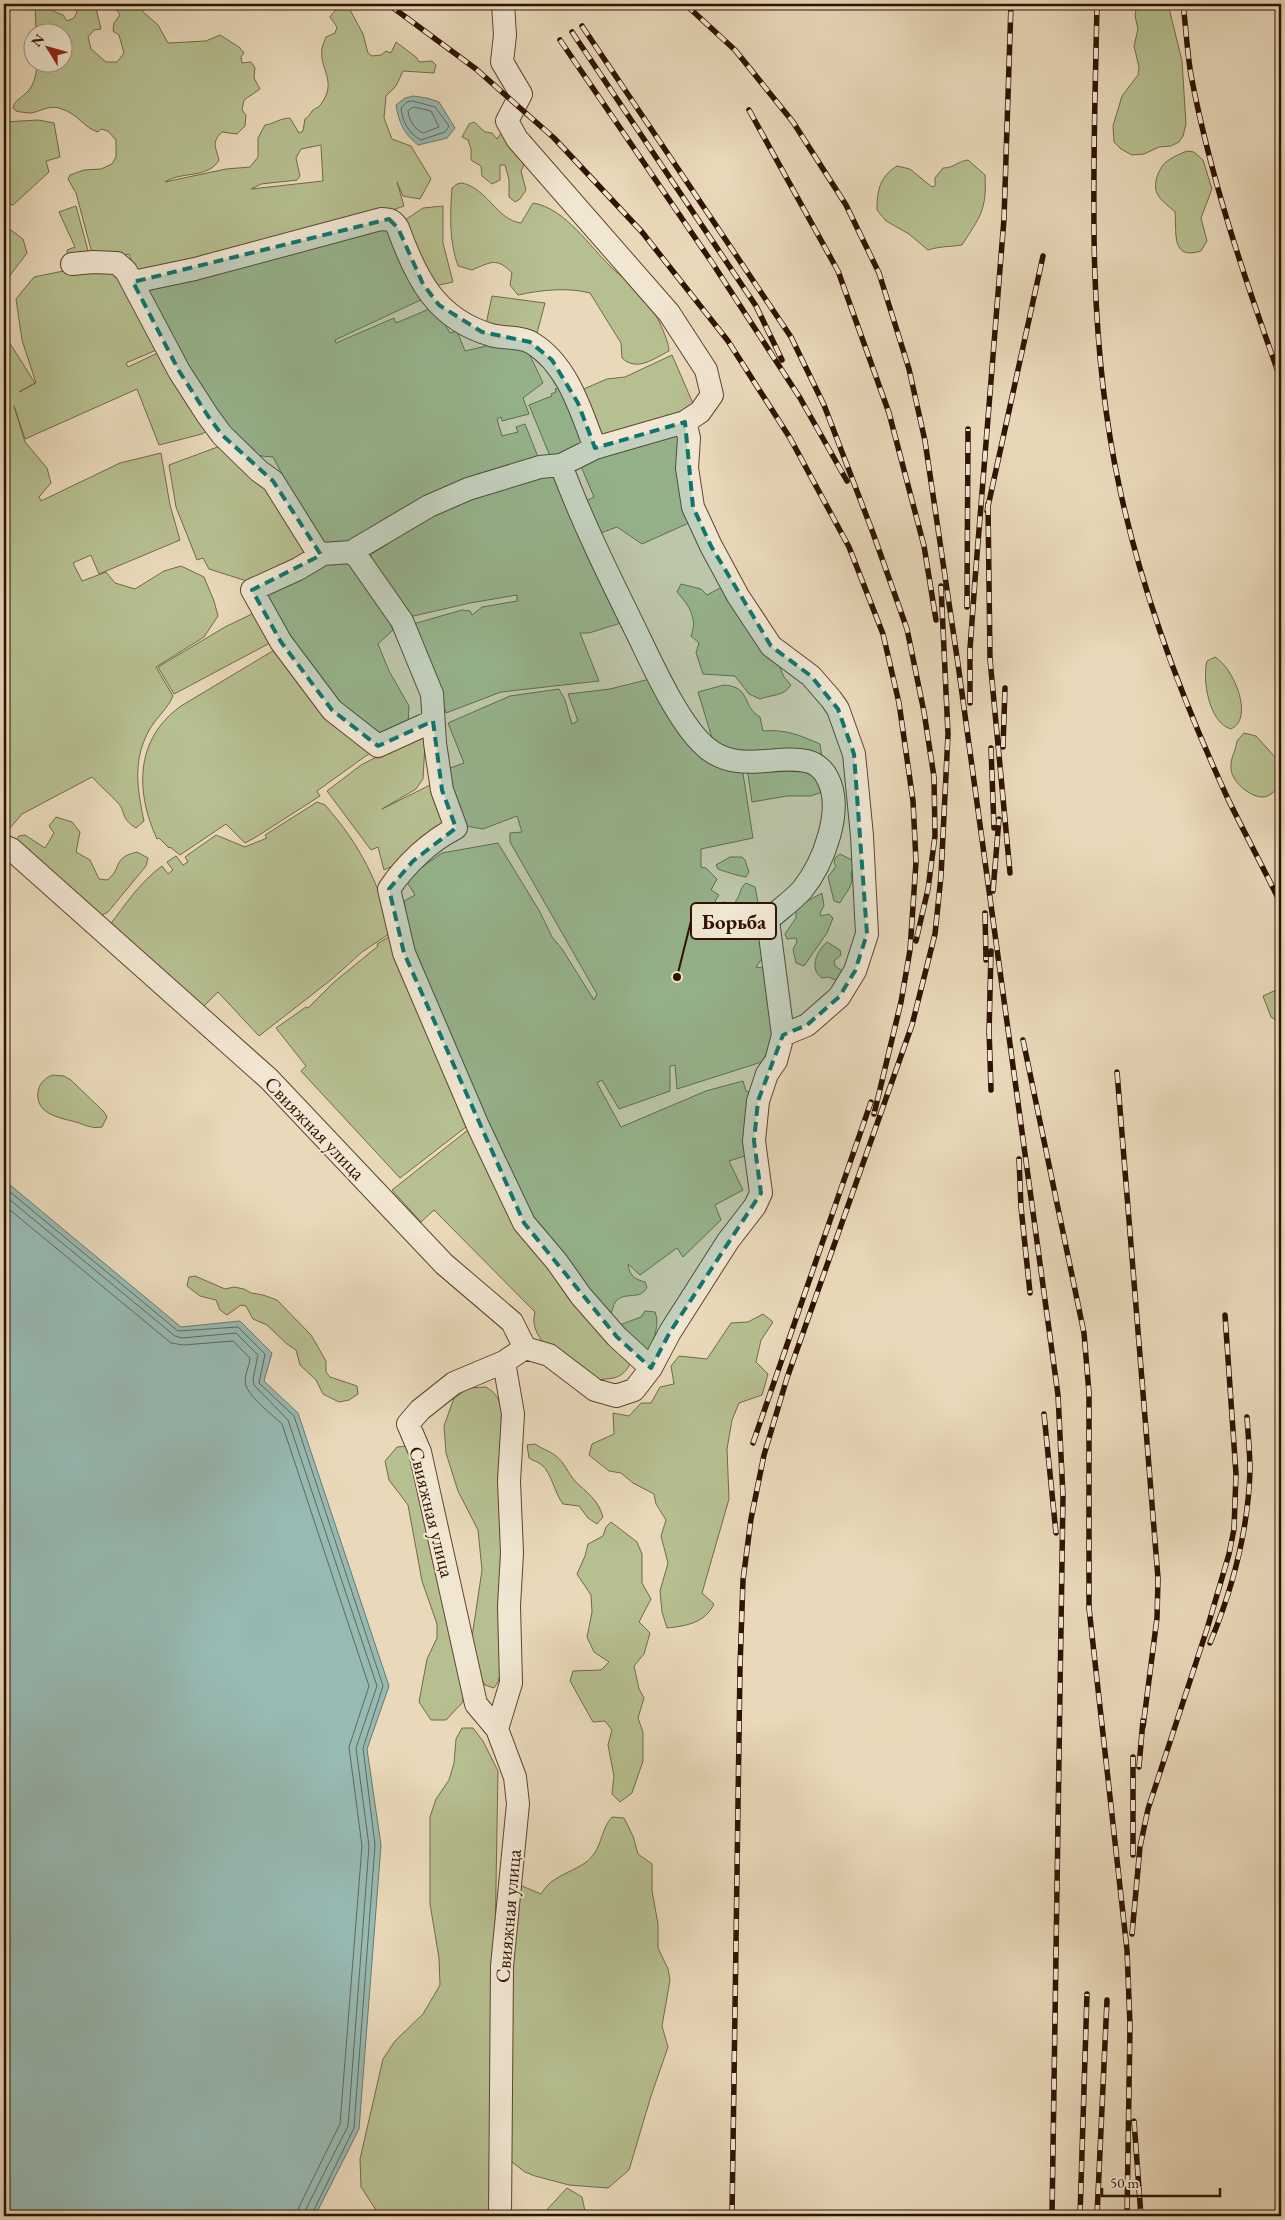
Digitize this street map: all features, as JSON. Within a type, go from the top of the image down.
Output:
[{"type":"street","points":[[433,721],[378,746],[332,710],[281,642],[252,590],[298,569],[324,554],[351,552],[429,506],[468,489],[540,467],[561,465],[595,448],[685,422],[700,412],[712,395],[706,370],[669,313],[517,139],[507,121],[521,94],[502,62],[505,35],[503,4]]},
{"type":"street","points":[[133,282],[195,269],[381,219],[389,219],[398,228],[422,284],[439,305],[470,327],[482,332],[530,342],[552,360],[569,384],[595,448]]},
{"type":"street","points":[[72,264],[93,262],[117,263],[133,282],[179,371],[208,416],[222,435],[259,471],[273,481],[312,545],[324,554]]},
{"type":"street","points":[[685,422],[689,438],[688,468],[692,507],[711,546],[738,596],[771,646],[811,676],[838,709],[854,754],[862,836],[867,934],[855,971],[838,997],[807,1025],[783,1036]]},
{"type":"street","points":[[525,1348],[549,1355],[595,1390],[616,1396],[634,1390],[651,1368],[670,1332],[728,1241],[755,1206],[761,1193],[754,1140],[758,1101],[767,1074],[776,1061],[783,1036],[768,920],[801,890],[820,863],[833,815],[832,795],[828,780],[819,767],[811,762],[743,762],[718,755],[700,742],[690,731],[660,680],[583,523],[561,465]]},
{"type":"street","points":[[351,552],[358,558],[402,621],[432,694],[433,721],[442,790],[456,828],[444,834],[396,876],[389,889],[404,954],[478,1126],[524,1223],[557,1262],[581,1296],[617,1337],[651,1368]]},
{"type":"street","name":"Свияжная улица","points":[[4,846],[11,849],[269,1079],[444,1264],[512,1322],[525,1348],[504,1362],[454,1383],[420,1410],[408,1424],[420,1452],[476,1704],[497,1729],[516,1777],[518,1804],[502,1966],[500,2216]]},
{"type":"street","points":[[497,1729],[511,1683],[508,1606],[512,1554],[509,1481],[513,1414],[504,1362]]},
{"type":"highlighted area","points":[[389,219],[398,228],[423,284],[439,305],[482,332],[530,342],[552,360],[578,403],[595,448],[685,422],[693,507],[711,546],[771,646],[811,676],[838,709],[854,754],[867,934],[855,971],[839,997],[807,1025],[783,1035],[758,1101],[754,1141],[761,1193],[670,1332],[651,1368],[617,1337],[524,1223],[404,953],[389,889],[413,861],[456,828],[442,790],[433,721],[378,746],[332,710],[281,642],[252,590],[321,555],[273,481],[222,435],[208,416],[179,371],[133,282]]},
{"type":"green space","points":[[35,4],[53,4],[53,11],[63,15],[67,21],[74,18],[77,12],[70,4],[95,4],[101,29],[94,30],[88,37],[91,49],[106,62],[117,62],[124,53],[119,35],[113,31],[114,23],[120,15],[113,4],[139,4],[141,10],[158,25],[168,43],[206,41],[220,35],[239,47],[244,53],[241,57],[242,63],[251,62],[255,68],[254,78],[260,89],[244,100],[242,110],[246,115],[245,126],[237,134],[222,132],[216,139],[215,145],[219,160],[214,166],[208,170],[165,182],[226,169],[250,167],[258,157],[258,138],[265,125],[290,118],[299,133],[303,131],[305,119],[320,105],[326,96],[328,82],[323,63],[322,48],[326,37],[335,33],[337,27],[330,17],[338,9],[343,7],[349,8],[363,34],[368,53],[372,56],[381,55],[386,51],[391,53],[396,42],[416,57],[419,62],[432,61],[436,65],[434,73],[403,71],[396,86],[386,96],[384,118],[392,139],[411,146],[431,179],[420,199],[403,196],[397,182],[404,206],[373,217],[137,276],[129,254],[117,257],[93,257],[76,193],[68,179],[70,175],[84,170],[101,169],[112,164],[116,157],[116,140],[108,131],[101,129],[98,132],[93,130],[68,111],[58,108],[31,113],[16,111],[13,108],[16,101],[29,90],[36,72],[72,72],[72,22],[36,22]],"holes":[[[321,145],[323,181],[251,189],[261,184],[297,180],[300,176],[296,158],[301,149]]]},
{"type":"green space","points":[[1137,4],[1168,4],[1182,61],[1186,124],[1183,136],[1179,142],[1171,146],[1159,147],[1144,154],[1132,155],[1121,149],[1114,142],[1113,126],[1122,96],[1138,75],[1139,67],[1134,46],[1138,29],[1135,16]]},
{"type":"green space","points":[[38,120],[54,123],[60,157],[46,161],[49,172],[13,205],[4,203],[4,122]]},
{"type":"green space","points":[[474,122],[485,132],[492,133],[497,139],[502,132],[525,163],[521,171],[526,190],[520,199],[515,202],[509,197],[509,180],[505,165],[500,165],[500,180],[492,184],[482,176],[481,166],[471,160],[471,149],[468,140],[462,137],[469,124]]},
{"type":"green space","points":[[1187,151],[1194,152],[1203,160],[1212,189],[1201,218],[1207,241],[1201,251],[1191,253],[1184,252],[1180,248],[1176,235],[1175,212],[1163,202],[1156,191],[1158,173],[1163,165]]},
{"type":"green space","points":[[968,160],[985,175],[985,197],[978,220],[962,245],[928,250],[909,234],[886,221],[877,210],[879,190],[883,179],[897,166],[910,169],[932,187],[935,186],[935,178],[943,168]]},
{"type":"green space","points":[[462,183],[479,191],[499,211],[513,221],[521,223],[533,203],[545,206],[566,220],[612,268],[644,296],[660,322],[669,351],[645,363],[633,364],[628,362],[622,358],[621,343],[590,293],[554,290],[518,295],[510,285],[512,273],[498,263],[489,263],[472,270],[458,266],[452,237],[451,208],[452,188]]},
{"type":"green space","points":[[76,206],[90,258],[69,262],[67,250],[75,247],[59,212]]},
{"type":"green space","points":[[443,206],[443,243],[453,282],[430,287],[402,222],[423,208]]},
{"type":"green space","points":[[385,224],[425,298],[335,340],[336,343],[394,318],[396,323],[434,307],[450,333],[457,331],[465,351],[490,345],[527,349],[543,383],[523,398],[529,414],[502,421],[501,417],[497,419],[502,436],[518,432],[516,427],[525,424],[540,462],[352,545],[327,549],[306,519],[273,457],[250,455],[216,419],[147,299],[149,284]]},
{"type":"green space","points":[[4,225],[23,239],[27,253],[8,278],[4,289]]},
{"type":"green space","points":[[93,265],[116,267],[161,348],[126,363],[128,367],[162,351],[210,429],[202,434],[159,445],[137,389],[25,439],[14,406],[25,442],[47,468],[51,483],[39,497],[41,501],[120,463],[161,453],[170,505],[180,540],[99,574],[91,555],[73,563],[82,581],[106,572],[115,583],[135,589],[164,571],[181,566],[204,577],[218,616],[204,637],[156,667],[173,696],[151,727],[141,750],[138,785],[144,821],[136,828],[127,821],[118,803],[92,777],[22,814],[10,828],[4,829],[4,334],[35,383],[19,392],[36,383],[22,340],[16,299],[34,277]]},
{"type":"green space","points":[[492,296],[545,303],[536,337],[485,329]]},
{"type":"green space","points":[[672,355],[695,408],[607,441],[592,424],[579,391],[607,379],[625,377]]},
{"type":"green space","points":[[564,386],[584,440],[583,451],[552,461],[529,405],[552,396],[551,394],[556,392],[555,389]]},
{"type":"green space","points":[[677,430],[691,522],[642,544],[617,527],[598,534],[584,502],[594,497],[580,464]]},
{"type":"green space","points":[[223,445],[279,497],[308,550],[253,583],[209,569],[203,558],[197,560],[176,507],[169,465]]},
{"type":"green space","points":[[553,474],[624,622],[589,633],[580,633],[599,681],[501,692],[446,713],[413,624],[462,610],[470,611],[472,615],[482,607],[517,601],[517,595],[470,603],[409,617],[370,555],[388,544],[387,539],[436,510]]},
{"type":"green space","points":[[348,560],[383,609],[393,630],[378,644],[389,671],[409,706],[408,724],[384,737],[354,722],[257,596],[328,561]]},
{"type":"green space","points":[[681,584],[701,589],[707,595],[722,587],[777,661],[784,677],[791,685],[785,692],[760,699],[749,694],[735,676],[703,674],[696,653],[699,643],[691,636],[693,618],[685,602],[677,592]]},
{"type":"green space","points":[[256,612],[270,643],[174,694],[158,667],[225,627]]},
{"type":"green space","points":[[276,649],[370,753],[317,791],[320,796],[245,843],[226,824],[180,855],[159,838],[157,839],[150,821],[143,785],[147,750],[155,734],[166,719],[181,706]]},
{"type":"green space","points":[[1215,657],[1228,671],[1239,693],[1241,715],[1238,723],[1231,729],[1217,719],[1209,700],[1206,679],[1207,661]]},
{"type":"green space","points":[[654,678],[668,700],[742,767],[753,838],[701,849],[701,867],[706,868],[717,879],[711,890],[719,895],[715,901],[718,904],[724,902],[733,904],[746,883],[755,887],[762,922],[764,955],[756,967],[763,968],[774,1027],[771,1059],[677,1089],[675,1065],[670,1066],[670,1091],[619,1109],[602,1080],[597,1083],[621,1127],[706,1091],[743,1081],[746,1091],[749,1092],[751,1154],[729,1161],[743,1190],[715,1205],[721,1220],[683,1257],[677,1248],[640,1275],[628,1264],[633,1276],[645,1282],[647,1287],[641,1294],[620,1298],[616,1301],[610,1317],[516,1194],[517,1182],[511,1178],[424,980],[409,932],[404,901],[415,895],[405,879],[442,853],[498,843],[540,912],[552,937],[562,949],[594,1000],[597,994],[510,842],[510,833],[522,832],[517,816],[483,829],[466,826],[442,771],[464,763],[448,723],[510,696],[559,689],[565,700],[572,724],[578,721],[568,694],[610,689]]},
{"type":"green space","points":[[724,685],[733,686],[743,693],[750,708],[760,717],[763,731],[792,733],[820,744],[822,758],[716,751],[698,692]]},
{"type":"green space","points":[[1244,733],[1256,736],[1281,766],[1281,785],[1267,796],[1256,796],[1246,791],[1237,783],[1232,773],[1231,761],[1237,741]]},
{"type":"green space","points":[[419,735],[423,738],[425,744],[423,779],[416,789],[382,809],[430,785],[437,796],[442,823],[395,865],[384,870],[378,847],[371,850],[327,791],[361,765]]},
{"type":"green space","points":[[747,768],[813,771],[825,791],[811,796],[787,796],[752,802]]},
{"type":"green space","points":[[317,802],[325,805],[358,849],[374,880],[392,932],[362,952],[332,979],[259,1036],[218,992],[201,1009],[109,926],[146,879],[162,866],[168,874],[173,870],[167,862],[176,856],[183,865],[188,862],[185,857],[216,835],[245,847],[267,838],[265,835]]},
{"type":"green space","points":[[56,817],[72,822],[80,832],[76,852],[90,860],[99,879],[107,880],[112,876],[120,861],[129,854],[137,852],[148,858],[146,866],[108,912],[102,915],[16,840],[19,836],[25,835],[45,848],[54,833],[49,826]]},
{"type":"green space","points":[[840,854],[852,860],[854,866],[851,873],[851,885],[840,903],[834,901],[828,877],[836,866],[834,863],[835,858]]},
{"type":"green space","points":[[730,857],[742,857],[745,860],[749,872],[746,877],[718,869],[716,865]]},
{"type":"green space","points":[[822,893],[824,906],[820,913],[821,916],[829,914],[833,918],[827,933],[804,966],[796,963],[793,949],[797,942],[796,938],[787,939],[785,934],[796,918],[796,910],[802,904]]},
{"type":"green space","points":[[392,935],[466,1127],[400,1178],[301,1071],[306,1066],[276,1028],[306,1007],[308,1008],[333,983],[378,946],[377,944]]},
{"type":"green space","points":[[827,942],[840,950],[841,955],[834,961],[835,966],[842,973],[838,981],[828,977],[822,978],[816,970],[817,955]]},
{"type":"green space","points":[[1276,990],[1281,997],[1281,1023],[1271,1017],[1263,996]]},
{"type":"green space","points":[[52,1075],[64,1076],[71,1080],[104,1112],[107,1117],[102,1127],[89,1126],[56,1117],[44,1110],[38,1099],[39,1087],[42,1082]]},
{"type":"green space","points":[[468,1130],[632,1360],[620,1376],[590,1381],[561,1360],[537,1333],[534,1323],[535,1312],[434,1210],[421,1222],[392,1190]]},
{"type":"green space","points":[[195,1276],[225,1289],[234,1287],[244,1289],[251,1293],[277,1300],[311,1335],[326,1361],[326,1372],[330,1377],[357,1386],[358,1394],[349,1400],[339,1402],[323,1394],[316,1380],[300,1365],[296,1350],[267,1325],[253,1319],[246,1306],[241,1305],[227,1315],[220,1310],[216,1300],[200,1296],[187,1286],[189,1277]]},
{"type":"green space","points":[[645,1311],[655,1312],[657,1321],[652,1345],[646,1351],[617,1326],[641,1317]]},
{"type":"green space","points":[[763,1314],[773,1322],[761,1340],[756,1362],[768,1374],[762,1395],[739,1403],[732,1420],[727,1449],[729,1499],[702,1593],[714,1604],[706,1615],[700,1619],[688,1625],[667,1628],[662,1612],[660,1591],[668,1563],[661,1536],[666,1520],[656,1504],[654,1494],[633,1483],[621,1473],[609,1471],[589,1455],[592,1444],[614,1434],[613,1413],[629,1416],[641,1403],[651,1403],[660,1387],[674,1384],[671,1366],[679,1356],[707,1359],[731,1323],[748,1322]]},
{"type":"green space","points":[[486,1387],[498,1398],[503,1425],[502,1667],[498,1682],[494,1688],[485,1685],[480,1676],[472,1637],[482,1570],[478,1530],[458,1491],[446,1453],[444,1426],[454,1398],[469,1388]]},
{"type":"green space","points":[[535,1444],[559,1459],[575,1481],[595,1501],[603,1517],[597,1524],[588,1518],[579,1506],[563,1504],[545,1469],[541,1464],[529,1458],[527,1445]]},
{"type":"green space","points":[[407,1446],[462,1677],[463,1702],[446,1720],[431,1720],[419,1702],[427,1659],[437,1638],[437,1624],[422,1581],[408,1505],[389,1480],[385,1461],[397,1447]]},
{"type":"green space","points":[[611,1522],[637,1542],[642,1554],[642,1583],[651,1599],[639,1622],[650,1633],[644,1654],[634,1666],[639,1689],[644,1698],[638,1718],[643,1732],[643,1761],[632,1793],[620,1802],[612,1794],[614,1776],[608,1745],[612,1730],[605,1721],[593,1722],[570,1681],[573,1671],[601,1670],[609,1662],[594,1652],[587,1637],[592,1612],[591,1595],[577,1574],[588,1544],[603,1536],[606,1527]]},
{"type":"green space","points":[[462,1728],[473,1728],[483,1741],[498,1771],[494,1999],[495,2216],[380,2216],[361,2187],[360,2159],[383,2059],[395,2041],[423,2014],[440,1985],[439,1958],[430,1904],[430,1817],[436,1799],[449,1780],[454,1763],[456,1739]]},
{"type":"green space","points":[[612,1817],[624,1818],[633,1836],[638,1854],[652,1864],[652,1891],[658,1924],[658,1948],[668,1969],[670,1980],[662,2026],[668,2047],[629,2170],[608,2188],[569,2185],[535,2176],[525,2172],[508,2159],[515,1889],[522,1886],[541,1894],[555,1879],[585,1863],[591,1858],[598,1847]]},
{"type":"green space","points":[[567,2188],[582,2197],[586,2216],[541,2216]]},
{"type":"water","points":[[413,96],[439,102],[455,128],[447,138],[418,145],[409,137],[401,123],[396,105],[405,98]]},
{"type":"water","points":[[4,1180],[181,1327],[240,1321],[272,1353],[264,1381],[298,1413],[389,1686],[367,1749],[381,1845],[359,2129],[315,2216],[4,2216]]},
{"type":"railway","points":[[388,4],[476,69],[554,138],[642,232],[728,341],[790,438],[849,547],[883,634],[899,703],[913,801],[916,862],[910,950],[901,1002],[874,1114]]},
{"type":"railway","points":[[685,4],[735,50],[793,122],[846,205],[879,273],[909,369],[925,441],[958,664],[1058,1395],[1063,1496],[1052,2216]]},
{"type":"railway","points":[[970,703],[970,649],[1004,219],[1011,4]]},
{"type":"railway","points":[[1097,4],[1094,125],[1096,306],[1108,426],[1119,485],[1128,526],[1151,606],[1179,684],[1228,799],[1281,904]]},
{"type":"railway","points":[[1183,4],[1191,75],[1208,153],[1242,267],[1281,380]]},
{"type":"railway","points":[[582,26],[791,337],[824,405],[873,533],[907,629],[924,712],[934,777],[935,836],[928,889],[916,941]]},
{"type":"railway","points":[[572,32],[756,306],[782,360]]},
{"type":"railway","points":[[560,40],[713,264],[800,398],[847,481]]},
{"type":"railway","points":[[749,110],[838,271],[889,413],[924,546],[936,620]]},
{"type":"railway","points":[[987,511],[1043,256]]},
{"type":"railway","points":[[967,607],[968,429]]},
{"type":"railway","points":[[988,504],[990,659],[1010,873]]},
{"type":"railway","points":[[732,2216],[743,1580],[751,1519],[764,1455],[787,1378],[912,1025],[935,934],[941,876],[948,734],[941,586]]},
{"type":"railway","points":[[1003,747],[1005,688]]},
{"type":"railway","points":[[991,748],[994,828]]},
{"type":"railway","points":[[993,891],[999,819]]},
{"type":"railway","points":[[985,913],[986,960]]},
{"type":"railway","points":[[989,1034],[991,951]]},
{"type":"railway","points":[[989,1028],[991,1090]]},
{"type":"railway","points":[[1023,1040],[1084,1333],[1089,1393],[1089,1608],[1127,1950],[1130,2025],[1127,2216]]},
{"type":"railway","points":[[1117,1072],[1158,1578],[1157,1618],[1143,1727]]},
{"type":"railway","points":[[753,1443],[871,1102]]},
{"type":"railway","points":[[1019,1159],[1021,1207],[1030,1293]]},
{"type":"railway","points":[[1132,1934],[1140,1847],[1148,1809],[1207,1629],[1229,1554],[1234,1529],[1236,1474],[1225,1315]]},
{"type":"railway","points":[[1044,1414],[1056,1533]]},
{"type":"railway","points":[[1210,1643],[1226,1601],[1243,1537],[1250,1471],[1247,1417]]},
{"type":"railway","points":[[1139,1767],[1143,1720]]},
{"type":"railway","points":[[1133,1757],[1133,1855]]},
{"type":"railway","points":[[1080,2216],[1087,1994]]},
{"type":"railway","points":[[1097,2216],[1107,2000]]},
{"type":"railway","points":[[1134,2121],[1141,2216]]},
{"type":"place","name":"Борьба","points":[[677,977]]}]
